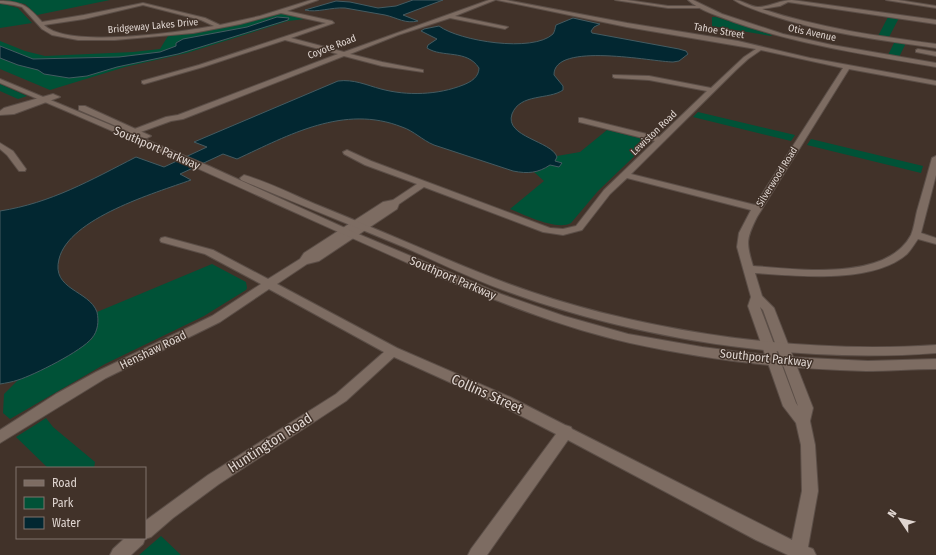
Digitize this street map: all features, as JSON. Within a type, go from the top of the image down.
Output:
[{"type":"street","name":"Bridgeway Lakes Drive","points":[[0,2],[23,6],[45,30],[52,34],[89,39],[159,36],[219,27],[316,0]]},
{"type":"street","name":"Coyote Road","points":[[134,134],[173,121],[396,34],[451,16],[492,0]]},
{"type":"street","name":"Tahoe Street","points":[[499,0],[627,25],[761,48],[847,67],[936,83]]},
{"type":"street","points":[[617,0],[637,1],[668,7],[701,7]]},
{"type":"street","name":"Otis Avenue","points":[[690,0],[701,7],[747,26],[792,38],[936,65]]},
{"type":"street","points":[[736,0],[790,19],[821,27],[935,46],[934,54],[918,51]]},
{"type":"street","points":[[756,8],[778,5],[789,0],[936,22]]},
{"type":"street","points":[[888,0],[936,6]]},
{"type":"street","points":[[40,24],[84,17],[142,4],[203,19],[219,27]]},
{"type":"street","points":[[144,82],[201,66],[331,22],[280,11]]},
{"type":"street","points":[[451,16],[504,27]]},
{"type":"street","points":[[284,38],[382,64],[421,70]]},
{"type":"street","name":"Lewiston Road","points":[[423,184],[547,230],[565,233],[573,231],[579,228],[607,192],[746,58],[761,48]]},
{"type":"street","name":"Silverwood Road","points":[[801,553],[810,491],[808,445],[803,421],[806,408],[768,308],[757,297],[742,247],[744,233],[757,209],[847,67]]},
{"type":"street","name":"Southport Parkway","points":[[0,73],[55,96],[179,154],[360,225],[507,287],[569,308],[639,325],[737,342],[782,347],[856,350],[918,350],[936,348]]},
{"type":"street","points":[[615,76],[649,78],[712,90]]},
{"type":"street","name":"Southport Parkway","points":[[0,80],[44,100],[134,134]]},
{"type":"street","points":[[1,114],[55,96]]},
{"type":"street","points":[[582,120],[661,140]]},
{"type":"street","points":[[0,145],[10,153],[22,169]]},
{"type":"street","points":[[347,152],[368,163],[423,184]]},
{"type":"street","points":[[748,269],[803,273],[831,272],[859,269],[892,260],[906,250],[916,235],[934,174],[936,158]]},
{"type":"street","name":"Southport Parkway","points":[[209,166],[348,233],[497,297],[560,319],[628,338],[702,352],[788,362],[868,366],[936,364]]},
{"type":"street","points":[[626,174],[757,209]]},
{"type":"street","name":"Henshaw Road","points":[[0,437],[74,390],[129,360],[216,319],[304,262],[308,255],[394,207],[395,203],[423,184]]},
{"type":"street","points":[[916,235],[936,241]]},
{"type":"street","name":"Collins Street","points":[[165,240],[209,252],[393,351],[505,401],[566,431],[801,553]]},
{"type":"street","name":"Silverwood Road","points":[[757,297],[754,306],[790,406],[803,421]]},
{"type":"street","name":"Huntington Road","points":[[146,530],[173,507],[252,454],[335,402],[393,351]]},
{"type":"street","points":[[477,555],[566,431]]},
{"type":"street","points":[[119,555],[136,539]]},
{"type":"green space","points":[[0,0],[110,0],[37,15],[25,4]]},
{"type":"green space","points":[[0,3],[18,8],[32,23],[0,28]]},
{"type":"green space","points":[[283,13],[305,19],[288,21],[187,53],[125,67],[50,90],[0,69],[0,41],[25,51],[45,56],[133,52],[160,49],[168,36],[226,27]]},
{"type":"green space","points":[[712,17],[716,17],[772,35],[712,26]]},
{"type":"green space","points":[[888,17],[899,18],[889,37],[878,36]]},
{"type":"green space","points":[[895,41],[906,43],[899,57],[888,55]]},
{"type":"green space","points":[[0,84],[27,96],[18,99],[0,91]]},
{"type":"green space","points":[[698,112],[795,135],[791,141],[693,117]]},
{"type":"green space","points":[[607,130],[643,139],[647,144],[598,191],[571,223],[565,225],[550,224],[510,209],[544,181],[534,172],[547,167],[557,156],[580,152]]},
{"type":"green space","points":[[811,139],[923,166],[921,173],[807,145]]},
{"type":"green space","points":[[212,264],[246,282],[246,290],[204,316],[105,364],[10,419],[3,413],[4,394],[18,380],[72,353],[92,339],[98,320],[97,312]]},
{"type":"green space","points":[[46,418],[53,427],[95,462],[94,467],[47,467],[16,437]]},
{"type":"green space","points":[[161,536],[181,555],[139,555]]},
{"type":"water","points":[[413,0],[443,0],[403,15],[418,21],[413,22],[385,15],[345,8],[314,11],[305,10],[336,1],[350,2],[378,8],[396,6]]},
{"type":"water","points":[[277,17],[289,18],[288,20],[178,54],[117,67],[87,76],[69,78],[44,74],[38,70],[18,65],[0,58],[0,46],[33,59],[119,57],[160,52],[176,46],[176,43],[183,39],[247,27]]},
{"type":"water","points":[[573,18],[600,24],[594,27],[591,31],[592,33],[679,49],[686,51],[688,54],[679,61],[673,62],[627,57],[586,56],[570,59],[558,65],[554,75],[563,86],[563,90],[521,103],[516,107],[512,114],[511,122],[521,133],[547,147],[553,152],[557,157],[555,161],[562,163],[559,167],[550,165],[541,170],[528,173],[513,171],[434,145],[402,127],[380,121],[359,119],[317,125],[297,132],[237,159],[223,154],[180,174],[191,180],[115,209],[96,219],[79,231],[66,244],[59,259],[58,269],[60,277],[65,284],[93,305],[98,315],[98,326],[96,332],[87,343],[46,368],[14,381],[0,384],[0,211],[36,202],[70,190],[136,157],[164,167],[207,147],[194,142],[338,81],[355,82],[401,93],[433,93],[472,81],[479,71],[479,68],[474,62],[468,58],[440,53],[427,48],[428,45],[437,39],[421,31],[424,29],[439,26],[462,36],[479,40],[513,44],[530,43],[543,40],[553,34],[556,25]]}]
